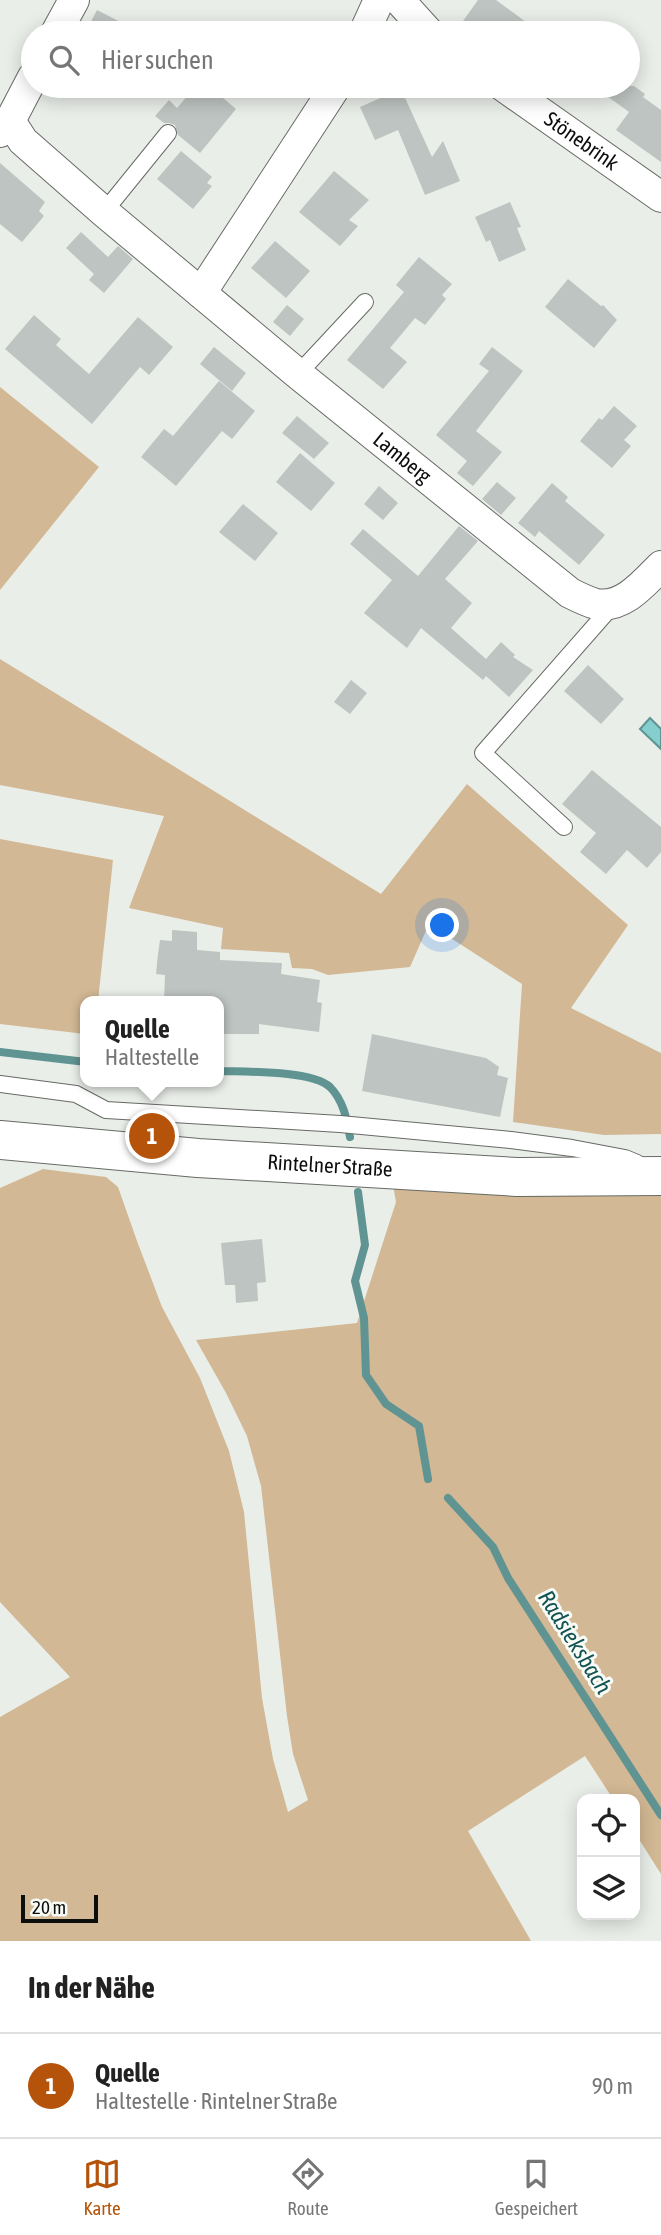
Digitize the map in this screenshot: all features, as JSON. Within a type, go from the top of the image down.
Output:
[{"type":"main road","name":"Rintelner Straße","points":[[0,1140],[104,1130],[198,1158],[517,1177],[661,1175]]},
{"type":"street","points":[[63,21],[74,0]]},
{"type":"street","points":[[369,21],[379,0]]},
{"type":"street","points":[[399,0],[418,21]]},
{"type":"street","name":"Lamberg","points":[[21,98],[5,126],[104,212],[298,374],[570,593],[596,604],[613,604]]},
{"type":"street","points":[[201,293],[328,98]]},
{"type":"street","name":"Stönebrink","points":[[520,98],[661,197]]},
{"type":"street","points":[[613,604],[625,599],[660,567]]},
{"type":"lane","points":[[104,212],[167,133]]},
{"type":"lane","points":[[298,374],[365,302]]},
{"type":"lane","points":[[564,827],[484,753],[613,604]]},
{"type":"lane","points":[[0,1084],[76,1094],[104,1130],[340,1124],[572,1148],[625,1158],[661,1175]]},
{"type":"shaded area","points":[[0,387],[99,467],[0,590]]},
{"type":"shaded area","points":[[0,659],[381,894],[467,784],[628,925],[571,1008],[661,1053],[661,1134],[604,1135],[513,1122],[522,984],[429,924],[410,967],[328,975],[312,969],[292,968],[289,953],[221,949],[223,928],[129,908],[164,816],[0,785]]},
{"type":"shaded area","points":[[0,839],[113,860],[99,996],[80,996],[80,1033],[0,1024]]},
{"type":"shaded area","points":[[43,1169],[106,1177],[118,1187],[162,1307],[200,1378],[229,1451],[244,1512],[262,1698],[273,1759],[288,1812],[308,1800],[293,1754],[287,1716],[261,1486],[247,1436],[196,1340],[357,1323],[396,1202],[393,1185],[661,1190],[661,1874],[640,1841],[640,1794],[610,1794],[585,1756],[468,1831],[531,1941],[0,1941],[0,1717],[70,1677],[0,1602],[0,1188]]},
{"type":"water","points":[[650,718],[661,729],[661,749],[640,729]]},
{"type":"building","points":[[478,0],[496,0],[525,21],[463,21]]},
{"type":"building","points":[[97,10],[119,21],[91,21]]},
{"type":"building","points":[[640,90],[645,94],[643,97],[661,110],[661,162],[616,130],[629,112],[610,98],[640,98]]},
{"type":"building","points":[[186,98],[223,98],[236,109],[200,153],[178,135],[175,125],[164,123],[155,116],[169,100],[177,108]]},
{"type":"building","points":[[380,98],[405,98],[432,157],[443,141],[460,181],[425,195],[398,130],[375,140],[360,107]]},
{"type":"building","points":[[181,151],[212,177],[207,183],[212,186],[193,209],[157,179]]},
{"type":"building","points":[[0,163],[45,202],[39,211],[44,216],[22,242],[0,224]]},
{"type":"building","points":[[334,171],[369,200],[349,220],[358,226],[340,246],[299,212]]},
{"type":"building","points":[[510,202],[521,227],[517,228],[526,250],[499,262],[490,240],[486,242],[475,217]]},
{"type":"building","points":[[81,232],[108,257],[118,246],[133,259],[104,293],[89,280],[94,274],[66,248]]},
{"type":"building","points":[[275,241],[310,271],[286,298],[251,268]]},
{"type":"building","points":[[419,257],[452,284],[442,295],[446,299],[425,325],[415,318],[390,348],[407,362],[383,389],[347,360],[404,292],[396,285]]},
{"type":"building","points":[[568,279],[603,305],[617,320],[594,348],[545,307]]},
{"type":"building","points":[[287,305],[304,319],[290,336],[273,322]]},
{"type":"building","points":[[34,315],[61,339],[56,345],[89,374],[138,317],[173,347],[149,375],[140,367],[92,424],[5,349]]},
{"type":"building","points":[[214,347],[246,373],[232,391],[200,364]]},
{"type":"building","points":[[492,347],[523,371],[476,431],[502,452],[473,486],[457,473],[467,461],[436,435],[489,371],[479,364]]},
{"type":"building","points":[[219,381],[255,411],[232,439],[222,431],[176,486],[141,457],[164,429],[173,436]]},
{"type":"building","points":[[614,406],[637,426],[624,440],[631,446],[612,468],[580,441],[599,418],[602,420]]},
{"type":"building","points":[[297,416],[329,443],[314,459],[282,433]]},
{"type":"building","points":[[300,453],[335,483],[311,511],[276,482]]},
{"type":"building","points":[[497,482],[516,498],[501,515],[482,499]]},
{"type":"building","points":[[552,483],[568,497],[565,501],[605,535],[579,565],[539,531],[535,537],[518,523]]},
{"type":"building","points":[[379,486],[398,503],[383,520],[364,504]]},
{"type":"building","points":[[243,504],[278,533],[255,561],[219,532]]},
{"type":"building","points":[[459,526],[478,541],[445,579],[472,603],[451,628],[486,659],[501,642],[515,655],[513,657],[533,670],[509,697],[486,676],[483,680],[421,628],[407,648],[364,613],[392,580],[350,544],[363,529],[418,576]]},
{"type":"building","points":[[588,665],[624,699],[601,724],[564,691]]},
{"type":"building","points":[[351,680],[367,693],[350,714],[334,702]]},
{"type":"building","points":[[592,770],[661,827],[661,852],[647,868],[627,850],[606,874],[580,852],[596,833],[562,804]]},
{"type":"building","points":[[172,930],[197,932],[197,950],[220,952],[220,960],[282,963],[281,974],[320,980],[317,1002],[322,1003],[319,1032],[259,1024],[259,1034],[224,1034],[224,996],[164,996],[165,975],[156,974],[158,954],[160,940],[172,941]]},
{"type":"building","points":[[372,1034],[486,1058],[499,1067],[497,1075],[508,1078],[500,1117],[362,1091]]},
{"type":"building","points":[[262,1239],[266,1282],[257,1283],[258,1301],[236,1303],[235,1285],[225,1285],[221,1243]]},
{"type":"waterway","name":"Radsieksbach","points":[[0,1052],[80,1061]]},
{"type":"waterway","name":"Radsieksbach","points":[[224,1071],[277,1073],[321,1081],[330,1087],[338,1098],[350,1137]]},
{"type":"waterway","name":"Radsieksbach","points":[[358,1192],[365,1245],[355,1281],[364,1318],[366,1375],[386,1404],[419,1426],[428,1479]]},
{"type":"waterway","name":"Radsieksbach","points":[[448,1498],[493,1547],[508,1578],[661,1815]]},
{"type":"place","name":"Quelle","points":[[152,1136]]}]
